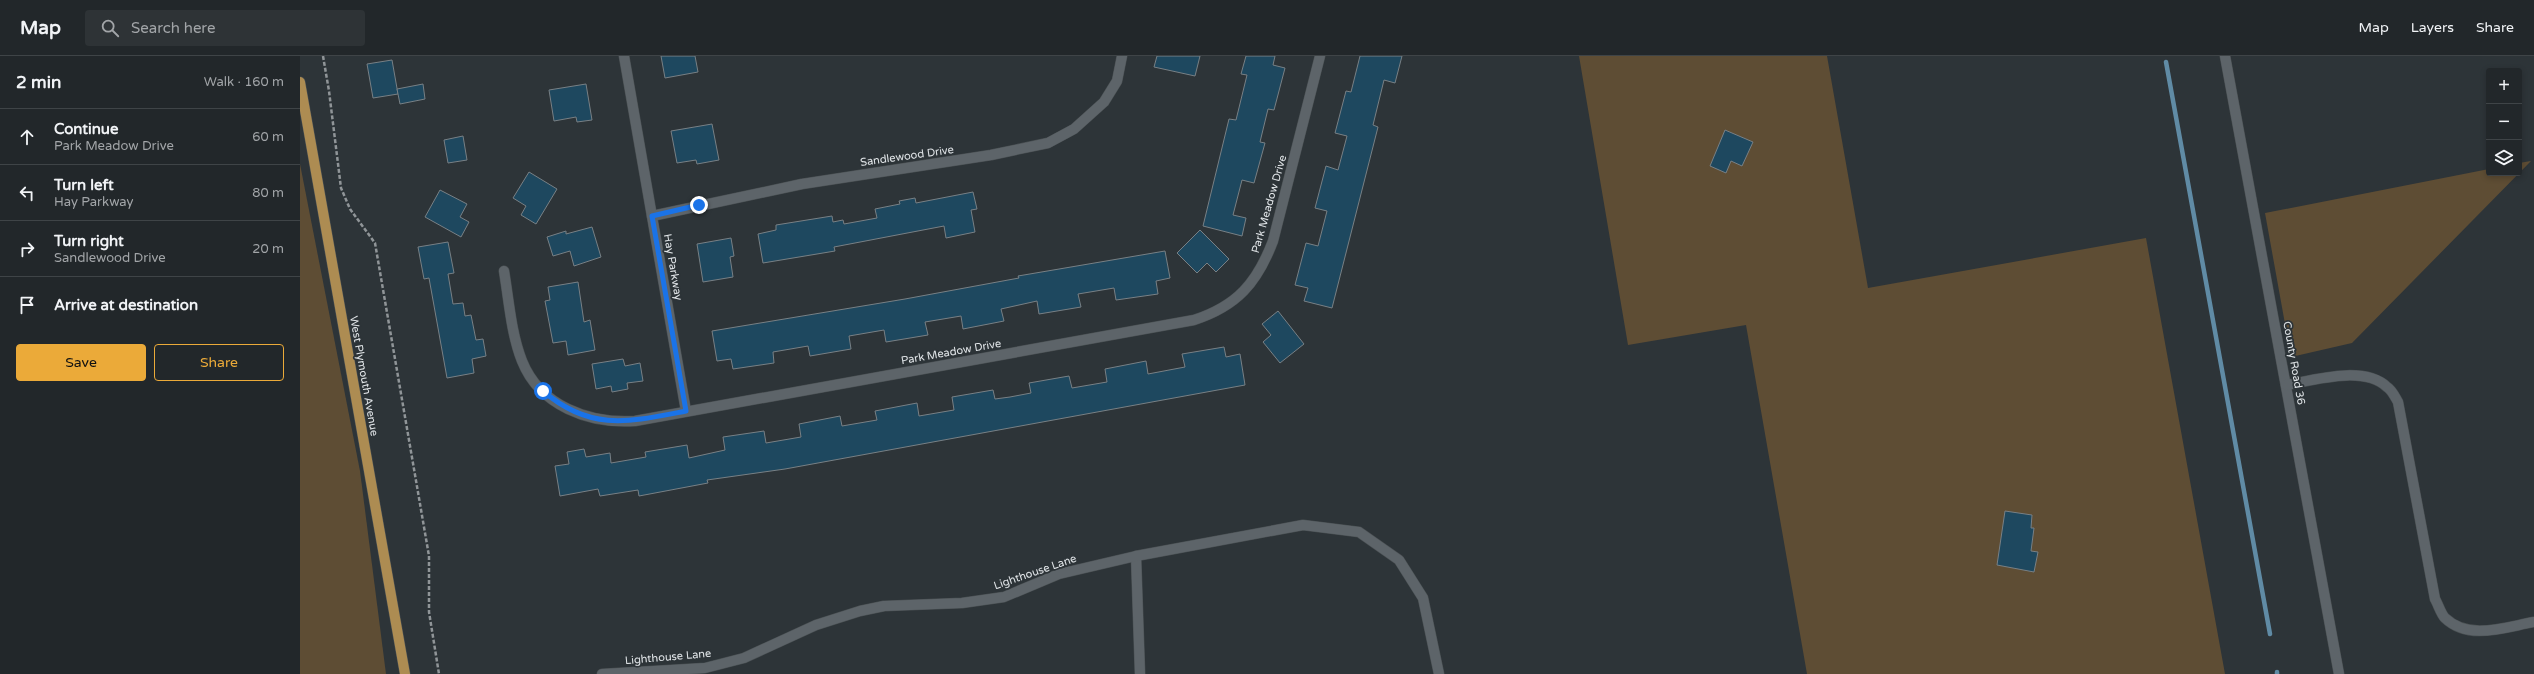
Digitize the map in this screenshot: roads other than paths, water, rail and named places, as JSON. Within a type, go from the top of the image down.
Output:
[{"type":"main road","name":"West Plymouth Avenue","points":[[300,82],[301,97],[405,674]]},
{"type":"street","name":"Hay Parkway","points":[[624,56],[686,411]]},
{"type":"street","name":"Sandlewood Drive","points":[[652,216],[802,184],[991,155],[1048,143],[1085,121],[1104,102],[1116,80],[1122,56]]},
{"type":"street","name":"Park Meadow Drive","points":[[504,271],[514,330],[522,362],[532,378],[558,404],[575,413],[596,420],[617,422],[1174,324],[1211,314],[1226,306],[1257,276],[1273,241],[1320,56]]},
{"type":"street","name":"County Road 36","points":[[2225,56],[2339,674]]},
{"type":"street","points":[[2286,385],[2341,375],[2373,378],[2388,387],[2398,402],[2435,598],[2444,617],[2462,630],[2479,632],[2534,622]]},
{"type":"street","name":"Lighthouse Lane","points":[[602,674],[705,668],[744,658],[838,616],[884,606],[962,603],[1004,597],[1059,574],[1136,556],[1304,525],[1359,532],[1399,560],[1423,598],[1439,674]]},
{"type":"street","points":[[1136,556],[1140,674]]},
{"type":"waterway","points":[[2166,62],[2270,634]]}]
